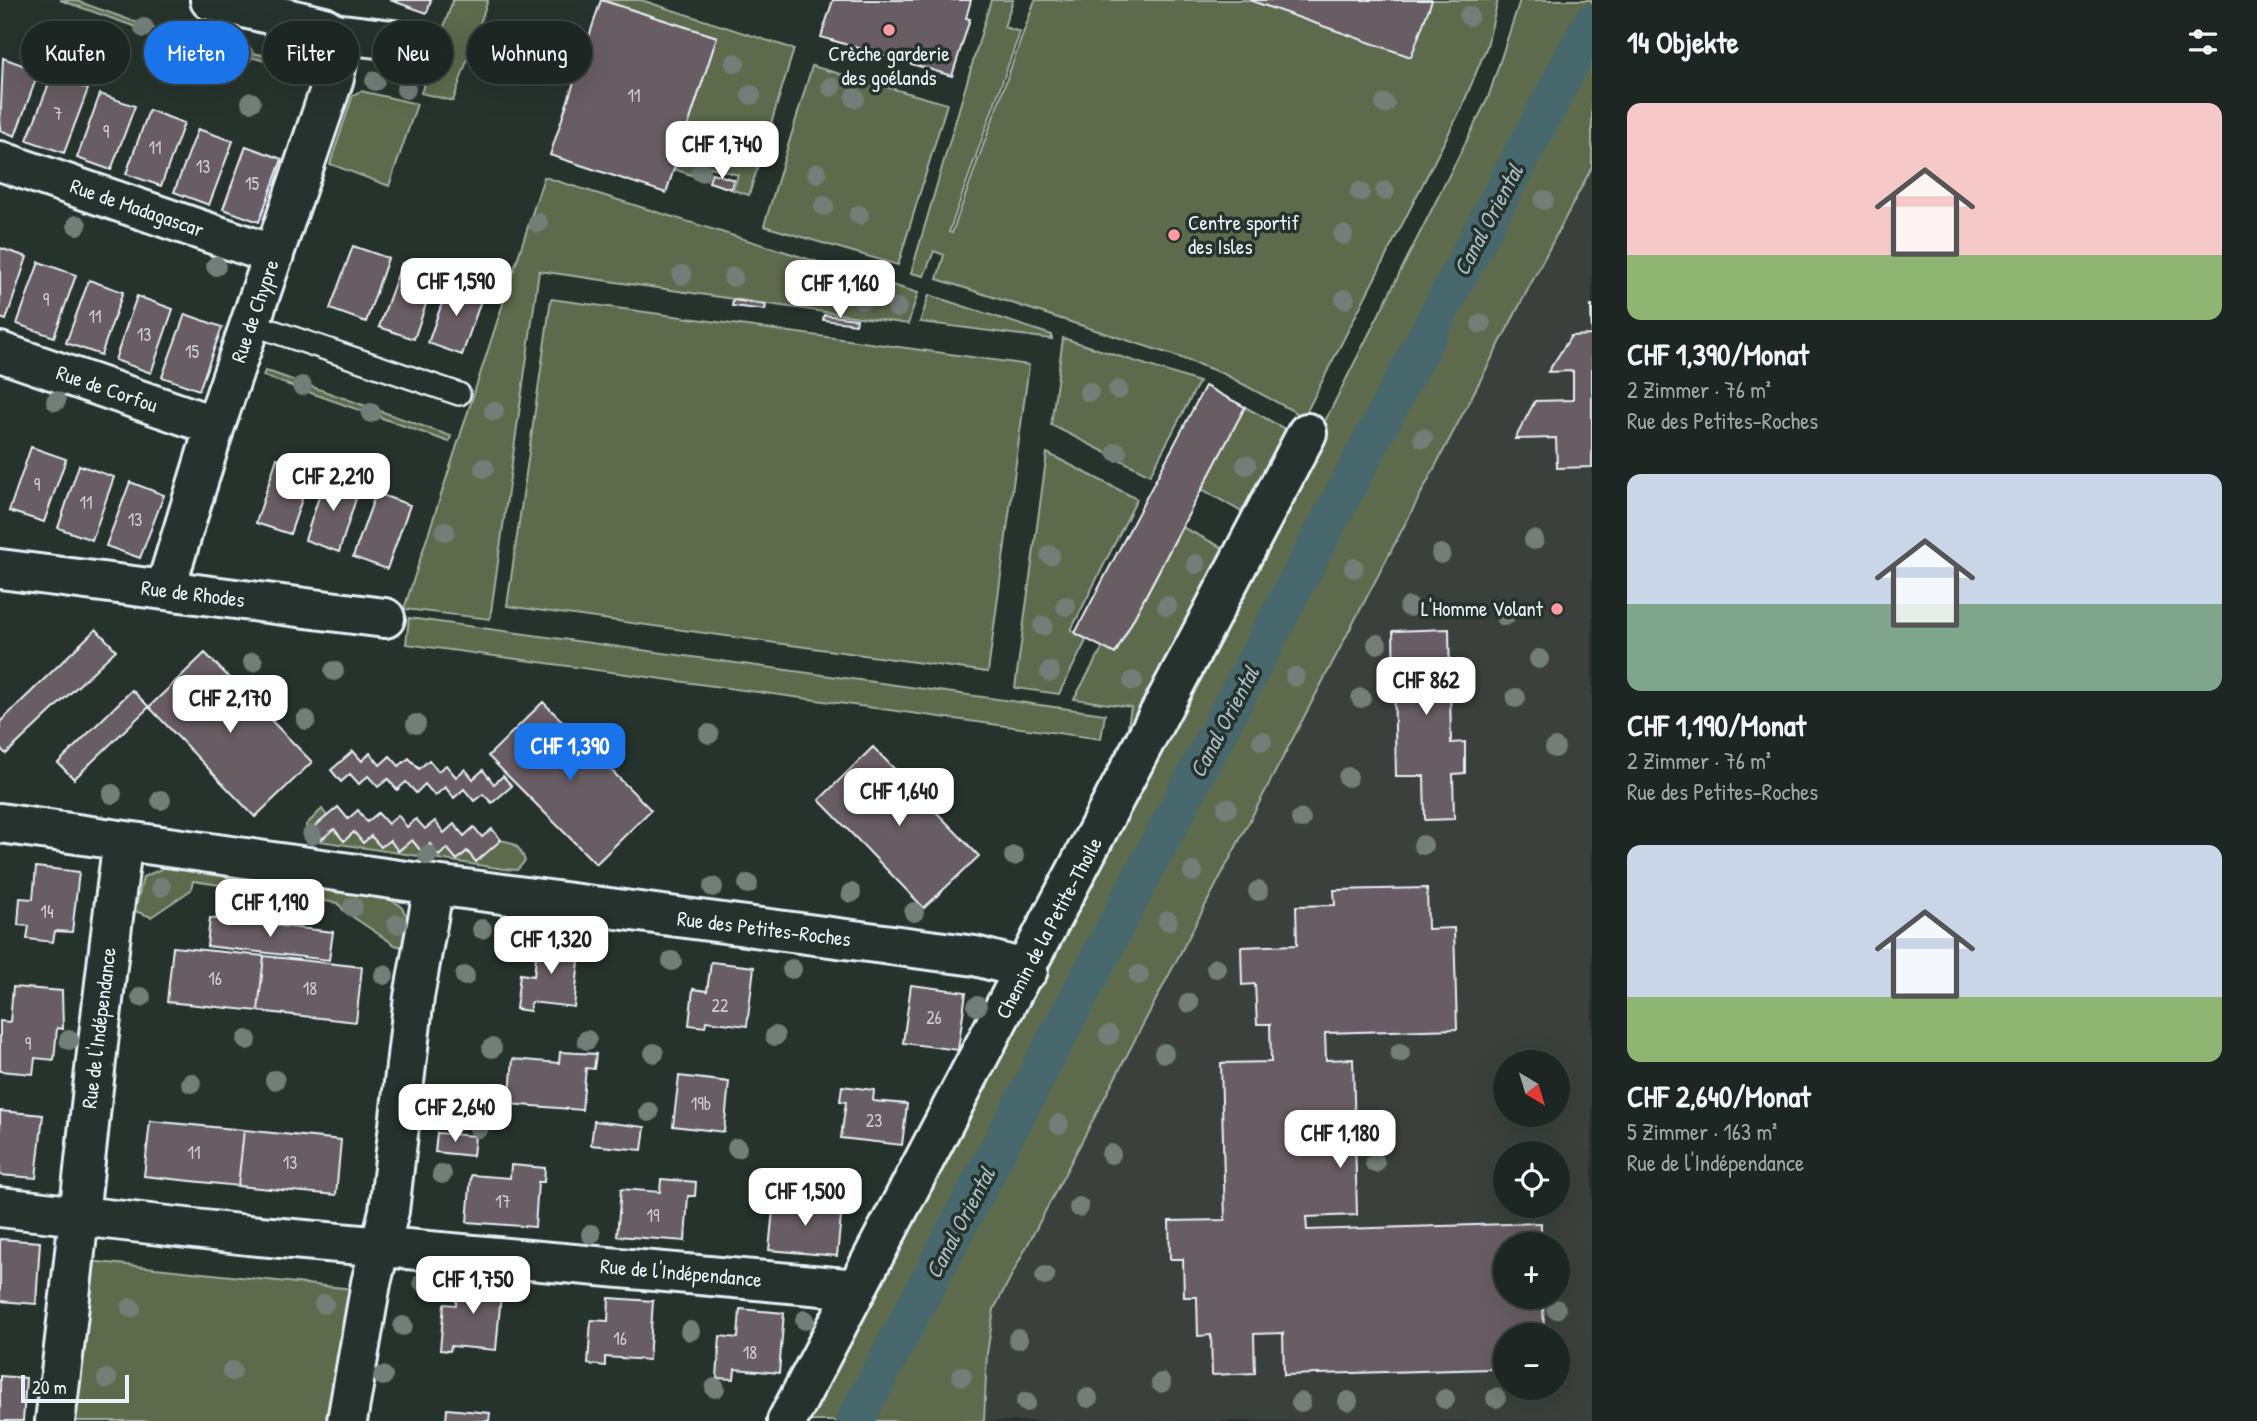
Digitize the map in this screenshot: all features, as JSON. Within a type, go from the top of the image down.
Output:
[{"type":"street","points":[[210,0],[299,21]]},
{"type":"street","name":"Rue de Chypre","points":[[165,590],[215,426],[332,84]]},
{"type":"street","name":"Rue de Madagascar","points":[[0,162],[274,255]]},
{"type":"street","name":"Rue de Corfou","points":[[0,352],[215,426]]},
{"type":"street","name":"Chemin de la Petite-Thoile","points":[[787,1421],[1028,970],[1307,433]]},
{"type":"street","name":"Rue de Rhodes","points":[[0,569],[385,618]]},
{"type":"street","name":"Rue des Petites-Roches","points":[[0,823],[434,885],[975,956],[1028,970]]},
{"type":"street","name":"Rue de l'Indépendance","points":[[55,1421],[80,1215],[99,1017],[123,841]]},
{"type":"street","points":[[347,1421],[379,1246],[389,1211],[414,997],[434,885]]},
{"type":"street","name":"Rue de l'Indépendance","points":[[0,1207],[248,1235],[857,1289]]},
{"type":"lane","points":[[251,324],[459,394]]},
{"type":"shaded area","points":[[1592,167],[1592,1421],[984,1421],[987,1353],[994,1309]]},
{"type":"green space","points":[[60,0],[74,0],[144,25],[144,30],[130,25],[130,21],[119,21]]},
{"type":"green space","points":[[453,0],[488,0],[481,21],[467,21],[467,61],[453,101],[421,93],[424,84],[453,84],[453,21],[446,21]]},
{"type":"green space","points":[[602,0],[641,0],[794,49],[749,195],[733,190],[738,175],[710,167],[706,180],[674,169],[717,37]]},
{"type":"green space","name":"Centre sportif des Isles","points":[[991,0],[1013,0],[1004,27],[1020,32],[949,232],[952,233],[1035,0],[1498,0],[1487,46],[1462,107],[1304,417],[1224,374],[937,279],[944,255],[934,251],[924,276],[911,273]]},
{"type":"green space","points":[[1520,0],[1592,0],[1592,167],[994,1309],[987,1353],[984,1421],[797,1421],[1320,431],[1488,98]]},
{"type":"green space","points":[[249,52],[263,55],[263,60],[249,57]]},
{"type":"green space","points":[[812,66],[947,104],[898,265],[764,226]]},
{"type":"green space","points":[[361,91],[417,104],[389,186],[330,164],[353,95]]},
{"type":"green space","points":[[544,177],[918,293],[908,324],[539,271],[490,619],[404,609]]},
{"type":"green space","points":[[929,295],[1052,335],[1052,339],[920,322]]},
{"type":"green space","points":[[551,299],[1029,365],[988,672],[507,606]]},
{"type":"green space","points":[[1063,338],[1199,382],[1150,475],[1051,425]]},
{"type":"green space","points":[[265,371],[451,436],[449,442],[263,376]]},
{"type":"green space","points":[[1245,407],[1296,435],[1252,518],[1202,489]]},
{"type":"green space","points":[[1047,453],[1137,499],[1071,630],[1087,639],[1059,694],[1015,688]]},
{"type":"green space","points":[[1182,527],[1233,553],[1125,744],[1131,707],[1074,699],[1103,647],[1116,653]]},
{"type":"green space","points":[[409,618],[1105,714],[1101,739],[406,644]]},
{"type":"green space","points":[[322,809],[327,816],[314,828],[334,829],[344,841],[354,832],[363,842],[371,836],[381,847],[390,840],[399,851],[412,840],[421,851],[430,844],[439,855],[447,848],[457,859],[485,843],[504,841],[520,850],[525,861],[517,870],[504,869],[306,839],[306,825]]},
{"type":"green space","points":[[166,867],[385,897],[400,905],[408,918],[405,944],[401,947],[395,945],[344,911],[338,903],[193,881],[191,890],[151,917],[135,911],[143,877]]},
{"type":"green space","points":[[89,1261],[353,1289],[336,1421],[69,1421]]},
{"type":"building","points":[[390,0],[431,0],[427,13]]},
{"type":"building","points":[[601,0],[717,37],[666,193],[550,155],[573,84],[592,84],[592,27]]},
{"type":"building","points":[[833,0],[971,0],[966,18],[970,19],[952,76],[821,37]]},
{"type":"building","points":[[1249,0],[1432,0],[1411,57]]},
{"type":"building","points":[[3,58],[21,64],[21,84],[34,84],[15,136],[0,130]]},
{"type":"building","points":[[49,84],[74,84],[88,89],[64,153],[27,140]]},
{"type":"building","points":[[100,94],[135,106],[111,170],[77,158]]},
{"type":"building","points":[[149,110],[184,123],[161,186],[126,174]]},
{"type":"building","points":[[198,129],[233,141],[209,205],[174,192]]},
{"type":"building","points":[[246,146],[282,159],[259,222],[223,209]]},
{"type":"building","points":[[712,173],[734,180],[731,189],[709,182]]},
{"type":"building","points":[[353,246],[388,258],[366,322],[330,309]]},
{"type":"building","points":[[0,248],[27,257],[6,320],[0,318]]},
{"type":"building","points":[[39,262],[76,275],[54,337],[17,324]]},
{"type":"building","points":[[402,263],[436,275],[414,339],[379,327]]},
{"type":"building","points":[[89,280],[123,292],[101,355],[66,343]]},
{"type":"building","points":[[450,280],[484,292],[462,355],[428,343]]},
{"type":"building","points":[[137,296],[173,309],[151,373],[115,360]]},
{"type":"building","points":[[733,300],[766,305],[765,310],[732,306]]},
{"type":"building","points":[[185,314],[222,327],[199,390],[162,377]]},
{"type":"building","points":[[824,315],[857,319],[856,324],[823,320]]},
{"type":"building","points":[[1592,335],[1592,467],[1557,468],[1556,438],[1515,439],[1535,401],[1573,400],[1573,371],[1548,372],[1571,336]]},
{"type":"building","points":[[1205,386],[1245,407],[1115,654],[1075,633]]},
{"type":"building","points":[[31,447],[66,459],[44,522],[9,511]]},
{"type":"building","points":[[277,458],[312,470],[290,534],[256,523]]},
{"type":"building","points":[[79,465],[114,477],[92,540],[58,528]]},
{"type":"building","points":[[326,475],[360,486],[339,552],[305,540]]},
{"type":"building","points":[[130,482],[164,495],[140,558],[106,546]]},
{"type":"building","points":[[376,493],[410,505],[387,569],[353,557]]},
{"type":"building","points":[[96,629],[116,650],[6,754],[0,748],[0,722]]},
{"type":"building","points":[[1449,629],[1451,743],[1465,742],[1465,773],[1453,774],[1454,819],[1425,820],[1424,776],[1396,776],[1393,631]]},
{"type":"building","points":[[205,653],[312,762],[255,817],[149,707]]},
{"type":"building","points":[[132,690],[149,707],[74,779],[58,763]]},
{"type":"building","points":[[543,702],[651,810],[596,864],[488,756]]},
{"type":"building","points":[[873,747],[979,856],[924,908],[819,800]]},
{"type":"building","points":[[353,751],[362,761],[370,753],[380,765],[390,756],[399,766],[409,758],[419,769],[429,760],[438,771],[446,765],[456,777],[465,769],[473,779],[483,770],[494,784],[503,776],[512,786],[492,803],[483,794],[474,801],[464,789],[454,798],[445,787],[435,796],[425,784],[416,793],[406,782],[397,790],[388,779],[378,787],[368,776],[359,784],[350,774],[341,782],[331,770]]},
{"type":"building","points":[[338,807],[348,819],[358,810],[367,822],[378,813],[388,824],[398,815],[407,827],[416,819],[425,829],[435,821],[444,833],[454,824],[464,836],[474,827],[482,837],[492,829],[501,840],[476,862],[467,851],[457,860],[447,848],[439,856],[430,844],[421,851],[412,840],[398,851],[390,840],[381,847],[371,836],[363,843],[354,832],[344,841],[334,829],[322,839],[313,828]]},
{"type":"building","points":[[36,867],[79,872],[72,932],[55,931],[53,942],[27,939],[29,926],[18,925],[20,898],[33,899]]},
{"type":"building","points":[[1427,888],[1428,929],[1454,928],[1457,1029],[1325,1033],[1326,1060],[1353,1059],[1357,1215],[1306,1217],[1307,1230],[1541,1223],[1541,1232],[1493,1232],[1493,1309],[1543,1309],[1544,1323],[1493,1323],[1491,1369],[1284,1375],[1283,1333],[1254,1334],[1255,1373],[1212,1375],[1211,1335],[1198,1336],[1197,1297],[1184,1297],[1183,1259],[1170,1259],[1169,1221],[1225,1220],[1221,1063],[1271,1062],[1270,1024],[1257,1024],[1255,984],[1242,985],[1241,947],[1297,945],[1296,906],[1335,905],[1334,890]]},
{"type":"building","points":[[210,918],[333,932],[329,960],[207,946]]},
{"type":"building","points":[[538,938],[581,943],[574,1007],[531,1002],[530,1011],[516,1009],[520,974],[534,976]]},
{"type":"building","points":[[173,947],[264,956],[258,1011],[167,1002]]},
{"type":"building","points":[[264,956],[362,967],[356,1022],[258,1011]]},
{"type":"building","points":[[711,962],[754,967],[747,1026],[706,1021],[705,1027],[689,1025],[693,989],[707,991]]},
{"type":"building","points":[[911,985],[966,992],[958,1050],[903,1043]]},
{"type":"building","points":[[13,987],[62,991],[63,1029],[57,1028],[54,1060],[35,1058],[33,1074],[0,1071],[0,1021],[10,1022]]},
{"type":"building","points":[[560,1052],[596,1054],[594,1069],[586,1068],[582,1110],[509,1104],[513,1059],[559,1063]]},
{"type":"building","points":[[679,1076],[729,1082],[724,1132],[673,1126]]},
{"type":"building","points":[[842,1086],[874,1090],[873,1101],[907,1104],[902,1145],[841,1138],[846,1102],[840,1101]]},
{"type":"building","points":[[0,1111],[43,1115],[36,1178],[0,1175]]},
{"type":"building","points":[[150,1121],[244,1130],[238,1186],[144,1176]]},
{"type":"building","points":[[594,1121],[645,1127],[642,1150],[591,1145]]},
{"type":"building","points":[[244,1130],[341,1140],[336,1195],[238,1186]]},
{"type":"building","points":[[437,1133],[475,1136],[473,1156],[435,1152]]},
{"type":"building","points":[[511,1165],[545,1168],[544,1182],[538,1182],[535,1227],[467,1222],[471,1175],[510,1178]]},
{"type":"building","points":[[661,1179],[696,1182],[695,1196],[688,1196],[685,1241],[617,1236],[621,1189],[660,1192]]},
{"type":"building","points":[[774,1199],[842,1206],[837,1256],[769,1250]]},
{"type":"building","points":[[0,1239],[40,1242],[36,1304],[0,1301]]},
{"type":"building","points":[[458,1279],[502,1283],[496,1350],[451,1346],[450,1351],[440,1350],[444,1304],[456,1305]]},
{"type":"building","points":[[609,1298],[653,1301],[649,1360],[605,1357],[605,1366],[588,1364],[591,1320],[608,1321]]},
{"type":"building","points":[[740,1309],[784,1313],[779,1373],[735,1369],[734,1379],[717,1378],[720,1336],[738,1338]]},
{"type":"building","points":[[0,1376],[26,1378],[23,1421],[0,1421]]},
{"type":"building","points":[[447,1409],[490,1413],[489,1421],[446,1421]]},
{"type":"waterway","name":"Canal Oriental","points":[[855,1421],[1592,22]]},
{"type":"place","name":"Crèche garderie des goélands","points":[[889,30]]},
{"type":"place","name":"Centre sportif des Isles","points":[[1174,235]]},
{"type":"place","name":"L'Homme Volant","points":[[1557,609]]}]
